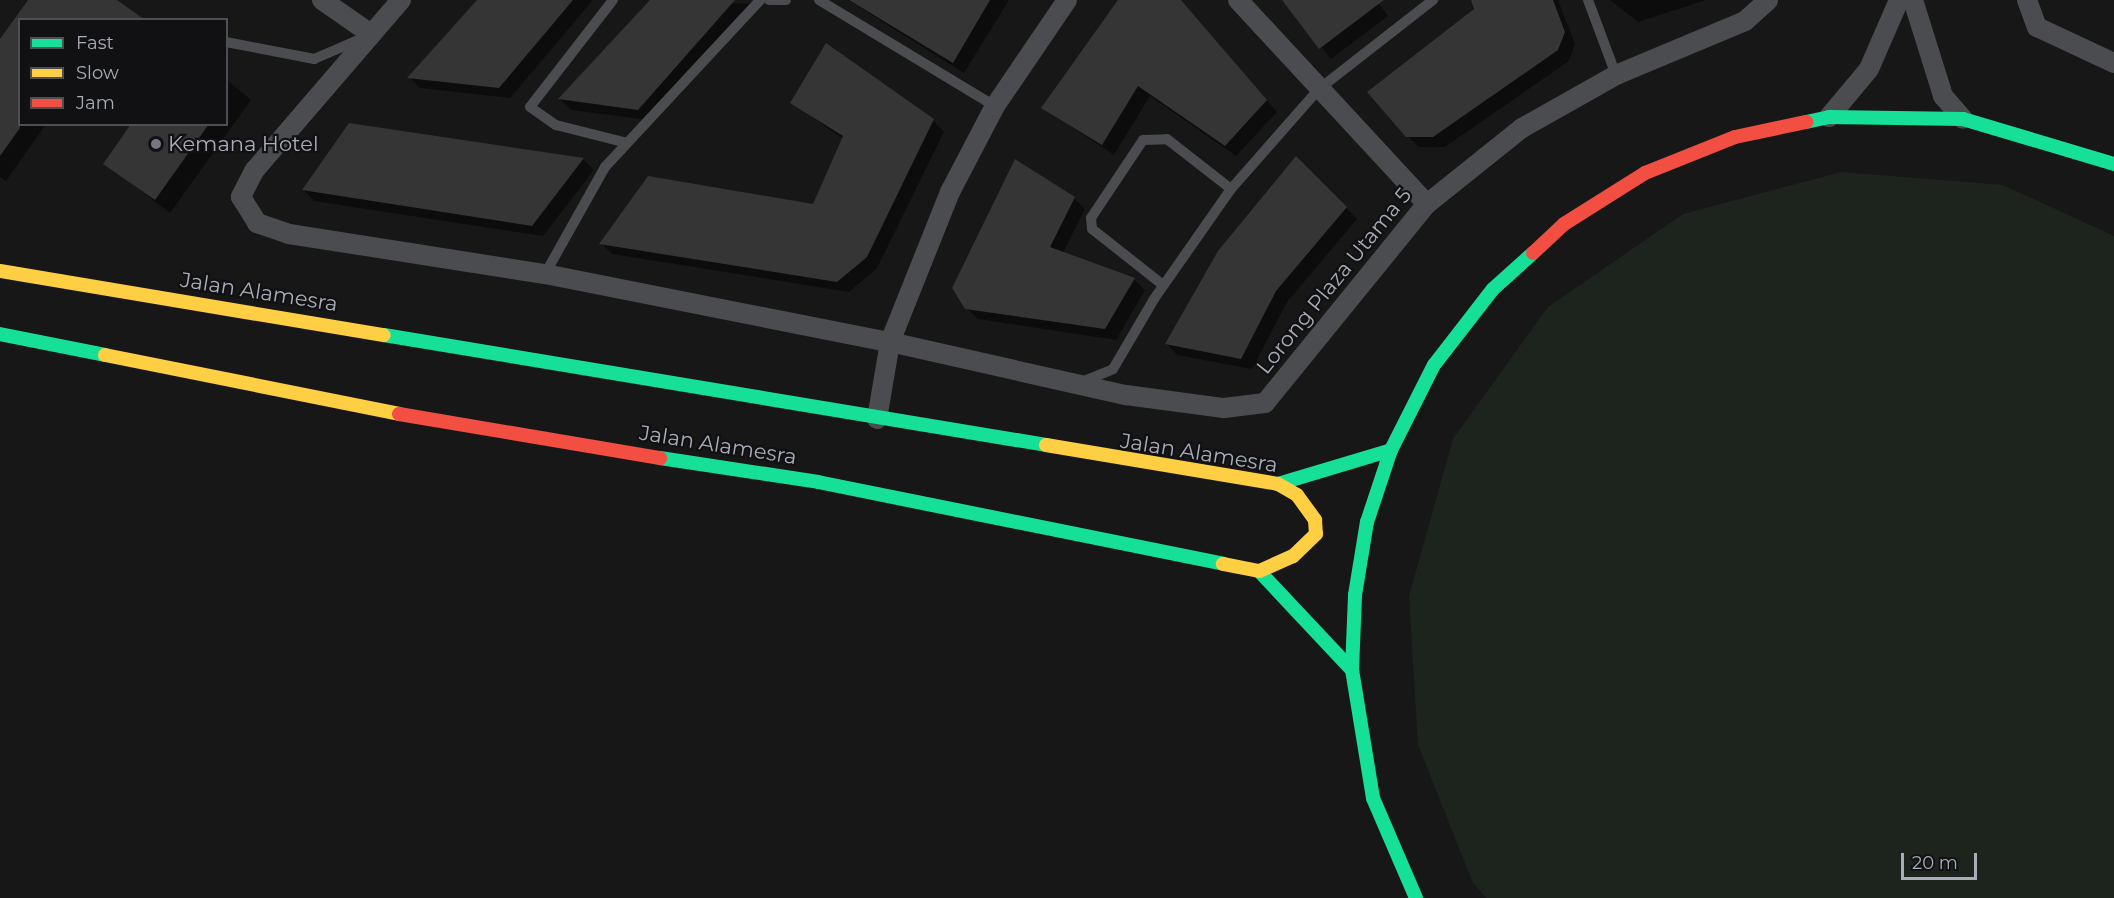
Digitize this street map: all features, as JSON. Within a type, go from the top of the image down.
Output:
[{"type":"street","points":[[322,0],[371,34],[400,0]]},
{"type":"street","points":[[877,419],[890,342],[950,192],[995,106],[1067,0]]},
{"type":"street","points":[[1238,0],[1426,204]]},
{"type":"street","name":"Lorong Plaza Utama 5","points":[[371,34],[254,171],[242,205],[257,224],[289,234],[545,274],[890,342],[1073,384],[1224,408],[1265,403],[1426,204],[1522,128],[1617,75],[1745,21],[1768,0]]},
{"type":"street","points":[[1829,117],[1869,69],[1899,0]]},
{"type":"street","points":[[1913,0],[1943,96],[1963,119]]},
{"type":"street","points":[[2027,0],[2037,27],[2114,63]]},
{"type":"street","points":[[1416,898],[1373,798],[1353,670],[1358,574],[1367,522],[1391,450],[1434,365],[1493,288],[1564,224],[1645,173],[1735,137],[1829,117],[1896,114],[1963,119],[2114,164]]},
{"type":"street","name":"Jalan Alamesra","points":[[0,271],[877,419],[1278,484],[1298,495],[1315,520],[1316,534],[1293,556],[1259,571],[818,482],[486,430],[0,334]]},
{"type":"street","points":[[1278,484],[1391,450]]},
{"type":"street","points":[[1259,571],[1353,670]]},
{"type":"lane","points":[[612,0],[530,107],[556,125],[627,143]]},
{"type":"lane","points":[[545,274],[603,170],[760,0]]},
{"type":"lane","points":[[769,0],[786,0]]},
{"type":"lane","points":[[819,0],[995,106]]},
{"type":"lane","points":[[1073,384],[1113,369],[1163,285],[1232,189],[1319,89],[1432,0]]},
{"type":"lane","points":[[1588,0],[1617,75]]},
{"type":"lane","points":[[228,42],[314,59],[371,34]]},
{"type":"lane","points":[[1163,285],[1092,229],[1095,211],[1143,140],[1167,139],[1232,189]]},
{"type":"shaded area","points":[[1841,172],[2003,185],[2114,236],[2114,898],[1486,898],[1473,883],[1418,745],[1409,596],[1453,439],[1548,307],[1683,214]]},
{"type":"building","points":[[28,0],[117,0],[142,18],[18,18],[18,126],[20,128],[0,156],[0,39]]},
{"type":"building","points":[[477,0],[573,0],[499,88],[407,78]]},
{"type":"building","points":[[650,0],[735,0],[638,110],[558,99]]},
{"type":"building","points":[[849,0],[990,0],[953,63]]},
{"type":"building","points":[[1118,0],[1181,0],[1267,100],[1225,146],[1138,86],[1102,145],[1041,108]]},
{"type":"building","points":[[1282,0],[1384,0],[1319,49]]},
{"type":"building","points":[[1471,0],[1553,0],[1565,32],[1558,50],[1433,137],[1406,137],[1367,92],[1474,9]]},
{"type":"building","points":[[826,43],[934,119],[867,257],[837,282],[599,244],[648,176],[813,204],[843,136],[790,103]]},
{"type":"building","points":[[349,123],[584,158],[532,226],[302,190]]},
{"type":"building","name":"Kemana Hotel","points":[[130,126],[208,126],[155,200],[103,164]]},
{"type":"building","points":[[1296,156],[1347,207],[1276,291],[1241,359],[1165,344],[1218,251]]},
{"type":"building","points":[[1015,159],[1075,197],[1050,247],[1135,278],[1105,329],[965,309],[952,288]]},
{"type":"traffic: fast","points":[[1806,122],[1829,117],[1963,119],[2114,164]]},
{"type":"traffic: fast","points":[[1416,898],[1373,798],[1352,670],[1355,595],[1367,522],[1391,450],[1434,365],[1493,289],[1533,253]]},
{"type":"traffic: fast","points":[[0,334],[105,355]]},
{"type":"traffic: fast","points":[[384,335],[1046,445]]},
{"type":"traffic: fast","points":[[1278,484],[1391,450]]},
{"type":"traffic: fast","points":[[660,458],[818,482],[1223,564]]},
{"type":"traffic: fast","points":[[1259,571],[1352,670]]},
{"type":"traffic: slow","points":[[0,271],[384,335]]},
{"type":"traffic: slow","points":[[105,355],[399,414]]},
{"type":"traffic: slow","points":[[1046,445],[1278,484],[1297,495],[1315,520],[1316,534],[1293,556],[1259,571],[1223,564]]},
{"type":"traffic: jam","points":[[1533,253],[1564,224],[1645,173],[1735,137],[1806,122]]},
{"type":"traffic: jam","points":[[399,414],[660,458]]},
{"type":"place","name":"Kemana Hotel","points":[[156,144]]}]
